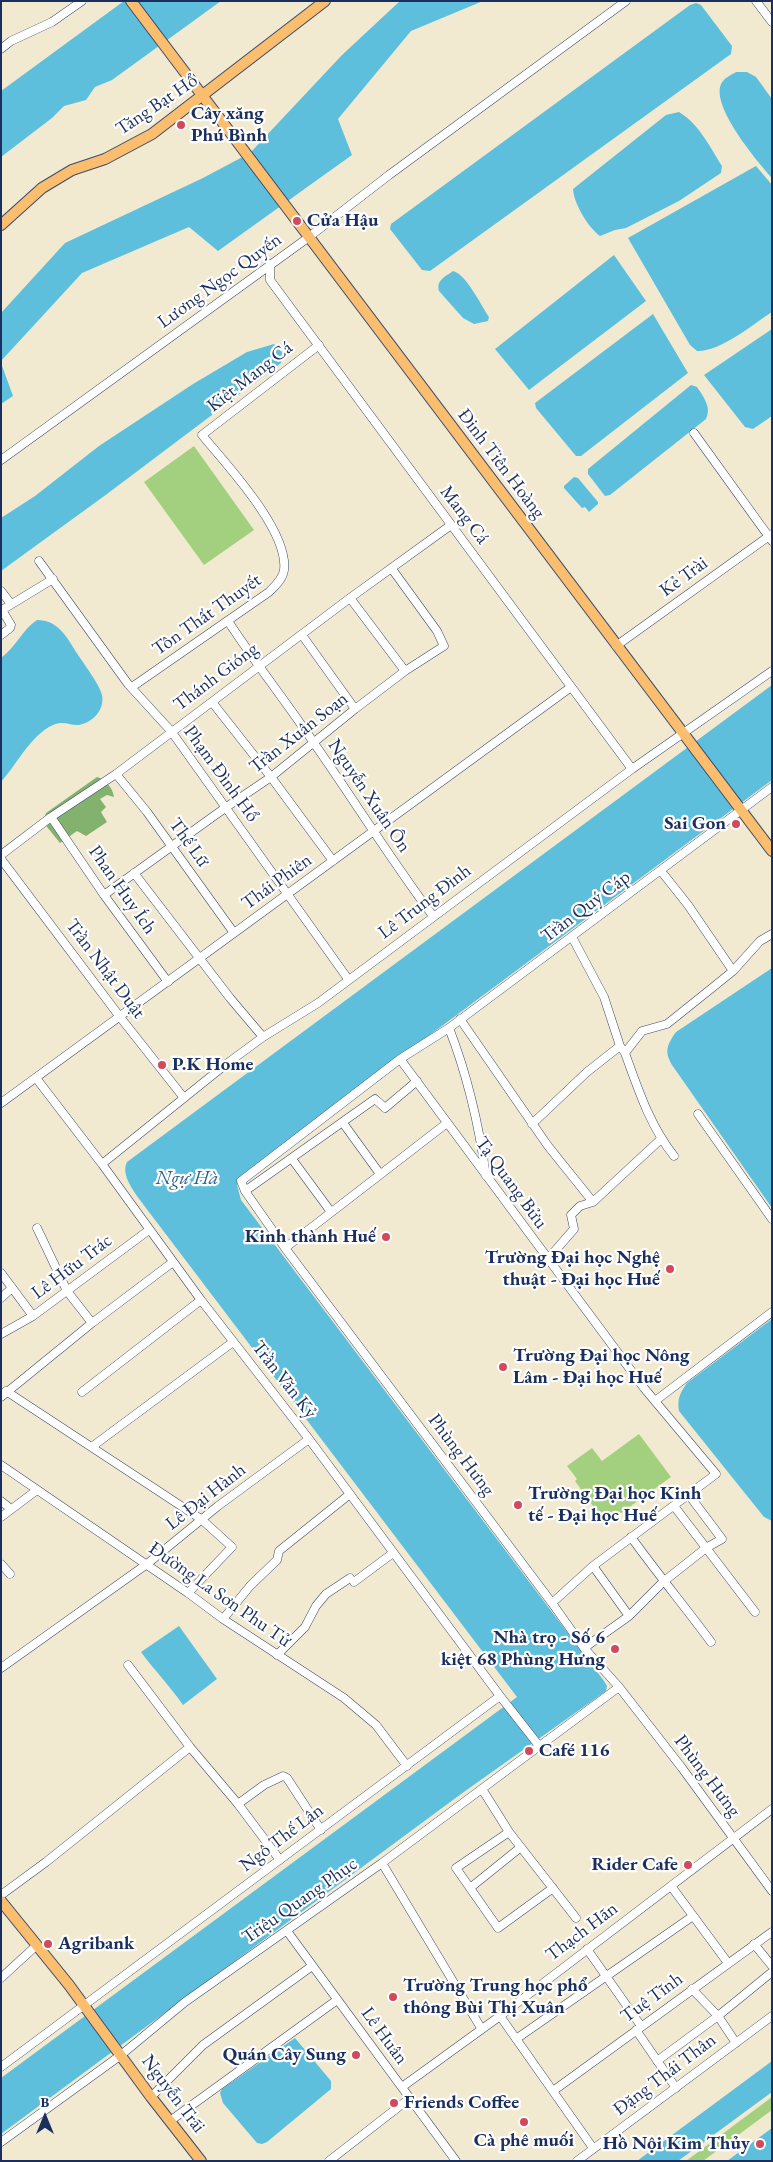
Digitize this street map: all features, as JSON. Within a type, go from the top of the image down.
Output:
[{"type":"main road","name":"Đinh Tiên Hoàng","points":[[131,1],[739,808]]},
{"type":"main road","name":"Tăng Bạt Hổ","points":[[1,225],[42,188],[72,170],[105,159],[152,134],[203,97],[326,1]]},
{"type":"main road","points":[[739,808],[772,852]]},
{"type":"main road","name":"Nguyễn Trãi","points":[[1,1901],[37,1944],[85,2007],[198,2160]]},
{"type":"street","points":[[1,50],[11,41],[52,22],[82,1]]},
{"type":"street","name":"Lương Ngọc Quyến","points":[[1,460],[309,237],[389,175],[626,1]]},
{"type":"street","points":[[756,1],[771,21]]},
{"type":"street","points":[[253,276],[270,280],[270,264]]},
{"type":"street","name":"Mang Cá","points":[[270,280],[632,769]]},
{"type":"street","name":"Kiệt Mang Cá","points":[[202,435],[319,345]]},
{"type":"street","points":[[694,434],[770,537]]},
{"type":"street","name":"Tôn Thất Thuyết","points":[[132,686],[228,621],[275,586],[283,574],[283,557],[276,534],[242,483],[202,435]]},
{"type":"street","name":"Thánh Gióng","points":[[1,857],[51,817],[116,774],[258,666],[451,525]]},
{"type":"street","name":"Kẻ Trài","points":[[616,646],[770,537]]},
{"type":"street","name":"Phạm Đình Hổ","points":[[39,561],[128,684],[132,686],[171,731],[348,979]]},
{"type":"street","name":"Trần Xuân Soạn","points":[[104,895],[271,777],[405,671],[445,646],[392,569]]},
{"type":"street","points":[[1,635],[11,625],[2,610],[53,579]]},
{"type":"street","points":[[1,591],[11,604]]},
{"type":"street","points":[[350,598],[405,671]]},
{"type":"street","name":"Nguyễn Xuân Ôn","points":[[228,621],[258,666],[315,743],[397,867],[433,916]]},
{"type":"street","points":[[302,635],[355,709]]},
{"type":"street","name":"Lê Trung Đình","points":[[102,1164],[263,1037],[318,1002],[632,769],[686,736],[772,671]]},
{"type":"street","name":"Thái Phiên","points":[[1,1103],[571,686]]},
{"type":"street","points":[[212,702],[271,777],[333,861]]},
{"type":"street","name":"Thế Lữ","points":[[116,774],[234,933]]},
{"type":"street","points":[[739,808],[772,787]]},
{"type":"street","name":"Trần Quý Cáp","points":[[245,1191],[241,1180],[400,1059],[449,1028],[661,871],[739,808]]},
{"type":"street","name":"Phan Huy Ích","points":[[51,817],[104,895],[168,982]]},
{"type":"street","name":"Trần Nhật Duật","points":[[1,857],[120,1017],[184,1098]]},
{"type":"street","points":[[661,871],[688,905],[733,971]]},
{"type":"street","points":[[134,873],[263,1037]]},
{"type":"street","points":[[625,1053],[642,1031],[667,1024],[733,971],[760,941],[772,934]]},
{"type":"street","points":[[572,937],[604,997],[620,1046],[625,1053],[644,1105],[661,1139],[674,1156]]},
{"type":"street","points":[[460,1019],[532,1124],[593,1202]]},
{"type":"street","points":[[449,1028],[463,1063],[478,1119],[486,1177]]},
{"type":"street","points":[[532,1124],[587,1072],[620,1046]]},
{"type":"street","name":"Tạ Quang Bửu","points":[[400,1059],[547,1260],[654,1401],[716,1474],[594,1566],[552,1603]]},
{"type":"street","name":"Trần Văn Kỷ","points":[[36,1078],[102,1164],[201,1300],[350,1494],[538,1745]]},
{"type":"street","points":[[245,1191],[375,1099],[385,1108],[417,1081]]},
{"type":"street","points":[[698,1114],[772,1219]]},
{"type":"street","points":[[343,1123],[380,1174]]},
{"type":"street","points":[[285,1248],[447,1124]]},
{"type":"street","points":[[547,1260],[574,1228],[571,1215],[580,1206],[593,1202],[661,1139]]},
{"type":"street","points":[[292,1159],[331,1212]]},
{"type":"street","name":"Phùng Hưng","points":[[245,1191],[285,1248],[584,1648],[619,1687],[772,1891]]},
{"type":"street","points":[[37,1228],[67,1291],[92,1324]]},
{"type":"street","name":"Lê Hữu Trác","points":[[1,1273],[33,1316],[149,1230]]},
{"type":"street","points":[[173,1262],[4,1394],[93,1446],[202,1519],[232,1547],[188,1593]]},
{"type":"street","points":[[1,1298],[12,1288]]},
{"type":"street","points":[[82,1392],[201,1300]]},
{"type":"street","points":[[654,1401],[772,1312]]},
{"type":"street","points":[[2,1333],[33,1316]]},
{"type":"street","points":[[93,1446],[233,1342]]},
{"type":"street","name":"Lê Đại Hành","points":[[1,1668],[147,1564],[202,1519],[309,1440]]},
{"type":"street","name":"Đường La Sơn Phu Tử","points":[[1,1465],[147,1564],[223,1619],[344,1698],[376,1725],[407,1766]]},
{"type":"street","points":[[1,1517],[37,1490]]},
{"type":"street","points":[[223,1619],[250,1586],[278,1560],[279,1551],[350,1494]]},
{"type":"street","points":[[584,1648],[628,1616],[663,1582],[706,1548],[722,1539],[689,1495]]},
{"type":"street","points":[[1,1502],[11,1509]]},
{"type":"street","points":[[674,1506],[755,1612]]},
{"type":"street","points":[[631,1537],[663,1582],[682,1603],[711,1642]]},
{"type":"street","points":[[277,1655],[305,1627],[316,1606],[326,1594],[352,1580],[393,1553]]},
{"type":"street","points":[[1,1564],[10,1574]]},
{"type":"street","points":[[594,1566],[628,1616]]},
{"type":"street","points":[[128,1665],[190,1747],[238,1804],[280,1860]]},
{"type":"street","name":"Triệu Quang Phục","points":[[1,2142],[185,2002],[382,1863],[538,1745],[619,1687]]},
{"type":"street","name":"Ngô Thế Lân","points":[[1,2066],[85,2007],[500,1696]]},
{"type":"street","points":[[1,1894],[46,1862],[190,1747]]},
{"type":"street","points":[[238,1804],[264,1785],[283,1776],[287,1778],[321,1830]]},
{"type":"street","points":[[482,1789],[509,1832],[576,1918]]},
{"type":"street","name":"Thạch Hãn","points":[[402,2087],[500,2016],[772,1809]]},
{"type":"street","points":[[509,1832],[456,1868],[498,1928],[552,1888]]},
{"type":"street","points":[[470,1888],[521,1847]]},
{"type":"street","points":[[382,1863],[481,2028]]},
{"type":"street","points":[[671,1886],[728,1963]]},
{"type":"street","points":[[516,2039],[693,1916]]},
{"type":"street","name":"Lê Huân","points":[[287,1931],[456,2161]]},
{"type":"street","name":"Tuệ Tĩnh","points":[[553,2091],[772,1932]]},
{"type":"street","points":[[1,1978],[37,1944]]},
{"type":"street","points":[[754,1944],[772,1966]]},
{"type":"street","points":[[587,1949],[676,2088]]},
{"type":"street","points":[[151,2097],[203,2045],[312,1966]]},
{"type":"street","points":[[657,2061],[718,2016],[772,1972]]},
{"type":"street","points":[[692,1989],[718,2016],[736,2043]]},
{"type":"street","points":[[170,2120],[337,2000]]},
{"type":"street","points":[[500,2016],[593,2148]]},
{"type":"street","name":"Đặng Thái Thân","points":[[576,2161],[772,2016]]},
{"type":"street","points":[[330,2161],[410,2098]]},
{"type":"green space","points":[[194,446],[254,530],[204,565],[144,482]]},
{"type":"green space","points":[[97,777],[108,784],[114,797],[107,795],[100,799],[106,807],[101,812],[107,822],[86,836],[77,831],[60,843],[43,822],[46,813]]},
{"type":"green space","points":[[639,1434],[671,1477],[606,1524],[575,1481],[577,1479],[567,1466],[592,1448],[602,1461]]},
{"type":"green space","points":[[772,2097],[772,2110],[703,2161],[686,2161]]},
{"type":"water","points":[[124,1],[221,1],[112,80],[95,87],[86,100],[64,106],[52,118],[1,157],[1,91]]},
{"type":"water","points":[[400,1],[483,1],[411,31],[338,119],[352,155],[218,251],[189,227],[82,273],[1,361],[1,313],[65,243],[203,178],[250,153],[342,55]]},
{"type":"water","points":[[696,3],[701,5],[732,46],[731,54],[430,271],[422,270],[390,229],[391,224],[690,5]]},
{"type":"water","points":[[736,72],[747,72],[756,77],[772,99],[772,178],[737,133],[723,106],[720,94],[721,84],[726,78]]},
{"type":"water","points":[[679,112],[704,136],[722,166],[721,173],[679,201],[626,228],[600,236],[582,215],[573,189],[666,115]]},
{"type":"water","points":[[756,166],[772,185],[772,312],[726,343],[697,351],[690,345],[628,238]]},
{"type":"water","points":[[614,255],[646,301],[529,390],[495,349]]},
{"type":"water","points":[[453,271],[463,278],[473,291],[489,317],[488,321],[474,324],[463,318],[439,291],[440,281]]},
{"type":"water","points":[[653,314],[688,373],[581,456],[576,456],[536,408],[535,403]]},
{"type":"water","points":[[772,329],[772,416],[753,429],[745,427],[704,375]]},
{"type":"water","points":[[274,344],[283,353],[281,363],[1,571],[1,518],[35,496],[99,446],[193,384],[247,352]]},
{"type":"water","points":[[1,363],[13,396],[1,404]]},
{"type":"water","points":[[691,385],[697,387],[706,402],[708,415],[706,419],[610,495],[605,496],[588,474],[588,469]]},
{"type":"water","points":[[574,477],[578,478],[598,502],[589,512],[585,507],[582,508],[564,488]]},
{"type":"water","points":[[37,620],[50,623],[65,634],[98,685],[102,695],[102,706],[89,721],[79,725],[60,723],[45,730],[31,743],[1,782],[1,658]]},
{"type":"water","name":"Ngự Hà","points":[[772,685],[772,780],[242,1175],[237,1185],[241,1200],[604,1681],[607,1686],[606,1691],[461,1794],[1,2134],[1,2078],[517,1697],[136,1194],[126,1174],[127,1162]]},
{"type":"water","points":[[772,968],[772,1208],[672,1065],[667,1052],[670,1041],[676,1032]]},
{"type":"water","points":[[772,1319],[772,1521],[764,1517],[679,1411],[678,1403],[687,1383]]},
{"type":"water","points":[[179,1626],[217,1679],[183,1705],[141,1652]]},
{"type":"water","points":[[295,2038],[331,2081],[331,2089],[267,2142],[257,2143],[223,2103],[220,2093],[222,2089]]},
{"type":"water","points":[[772,2061],[772,2092],[678,2161],[637,2161]]},
{"type":"water","name":"Hồ Nội Kim Thủy","points":[[772,2128],[772,2161],[727,2161]]},
{"type":"place","name":"Cây xăng Phú Bình","points":[[181,125]]},
{"type":"place","name":"Cửa Hậu","points":[[297,221]]},
{"type":"place","name":"Sai Gon","points":[[736,824]]},
{"type":"place","name":"P.K Home","points":[[162,1065]]},
{"type":"place","name":"Kinh thành Huế","points":[[386,1237]]},
{"type":"place","name":"Trường Đại học Nghệ thuật - Đại học Huế","points":[[670,1269]]},
{"type":"place","name":"Trường Đại học Nông Lâm - Đại học Huế","points":[[503,1367]]},
{"type":"place","name":"Trường Đại học Kinh tế - Đại học Huế","points":[[518,1505]]},
{"type":"place","name":"Nhà trọ - Số 6 kiệt 68 Phùng Hưng","points":[[615,1649]]},
{"type":"place","name":"Café 116","points":[[529,1751]]},
{"type":"place","name":"Rider Cafe","points":[[688,1865]]},
{"type":"place","name":"Agribank","points":[[48,1944]]},
{"type":"place","name":"Trường Trung học phổ thông Bùi Thị Xuân","points":[[393,1997]]},
{"type":"place","name":"Quán Cây Sung","points":[[356,2055]]},
{"type":"place","name":"Friends Coffee","points":[[394,2103]]},
{"type":"place","name":"Cà phê muối","points":[[524,2122]]},
{"type":"place","name":"Hồ Nội Kim Thủy","points":[[760,2144]]}]
